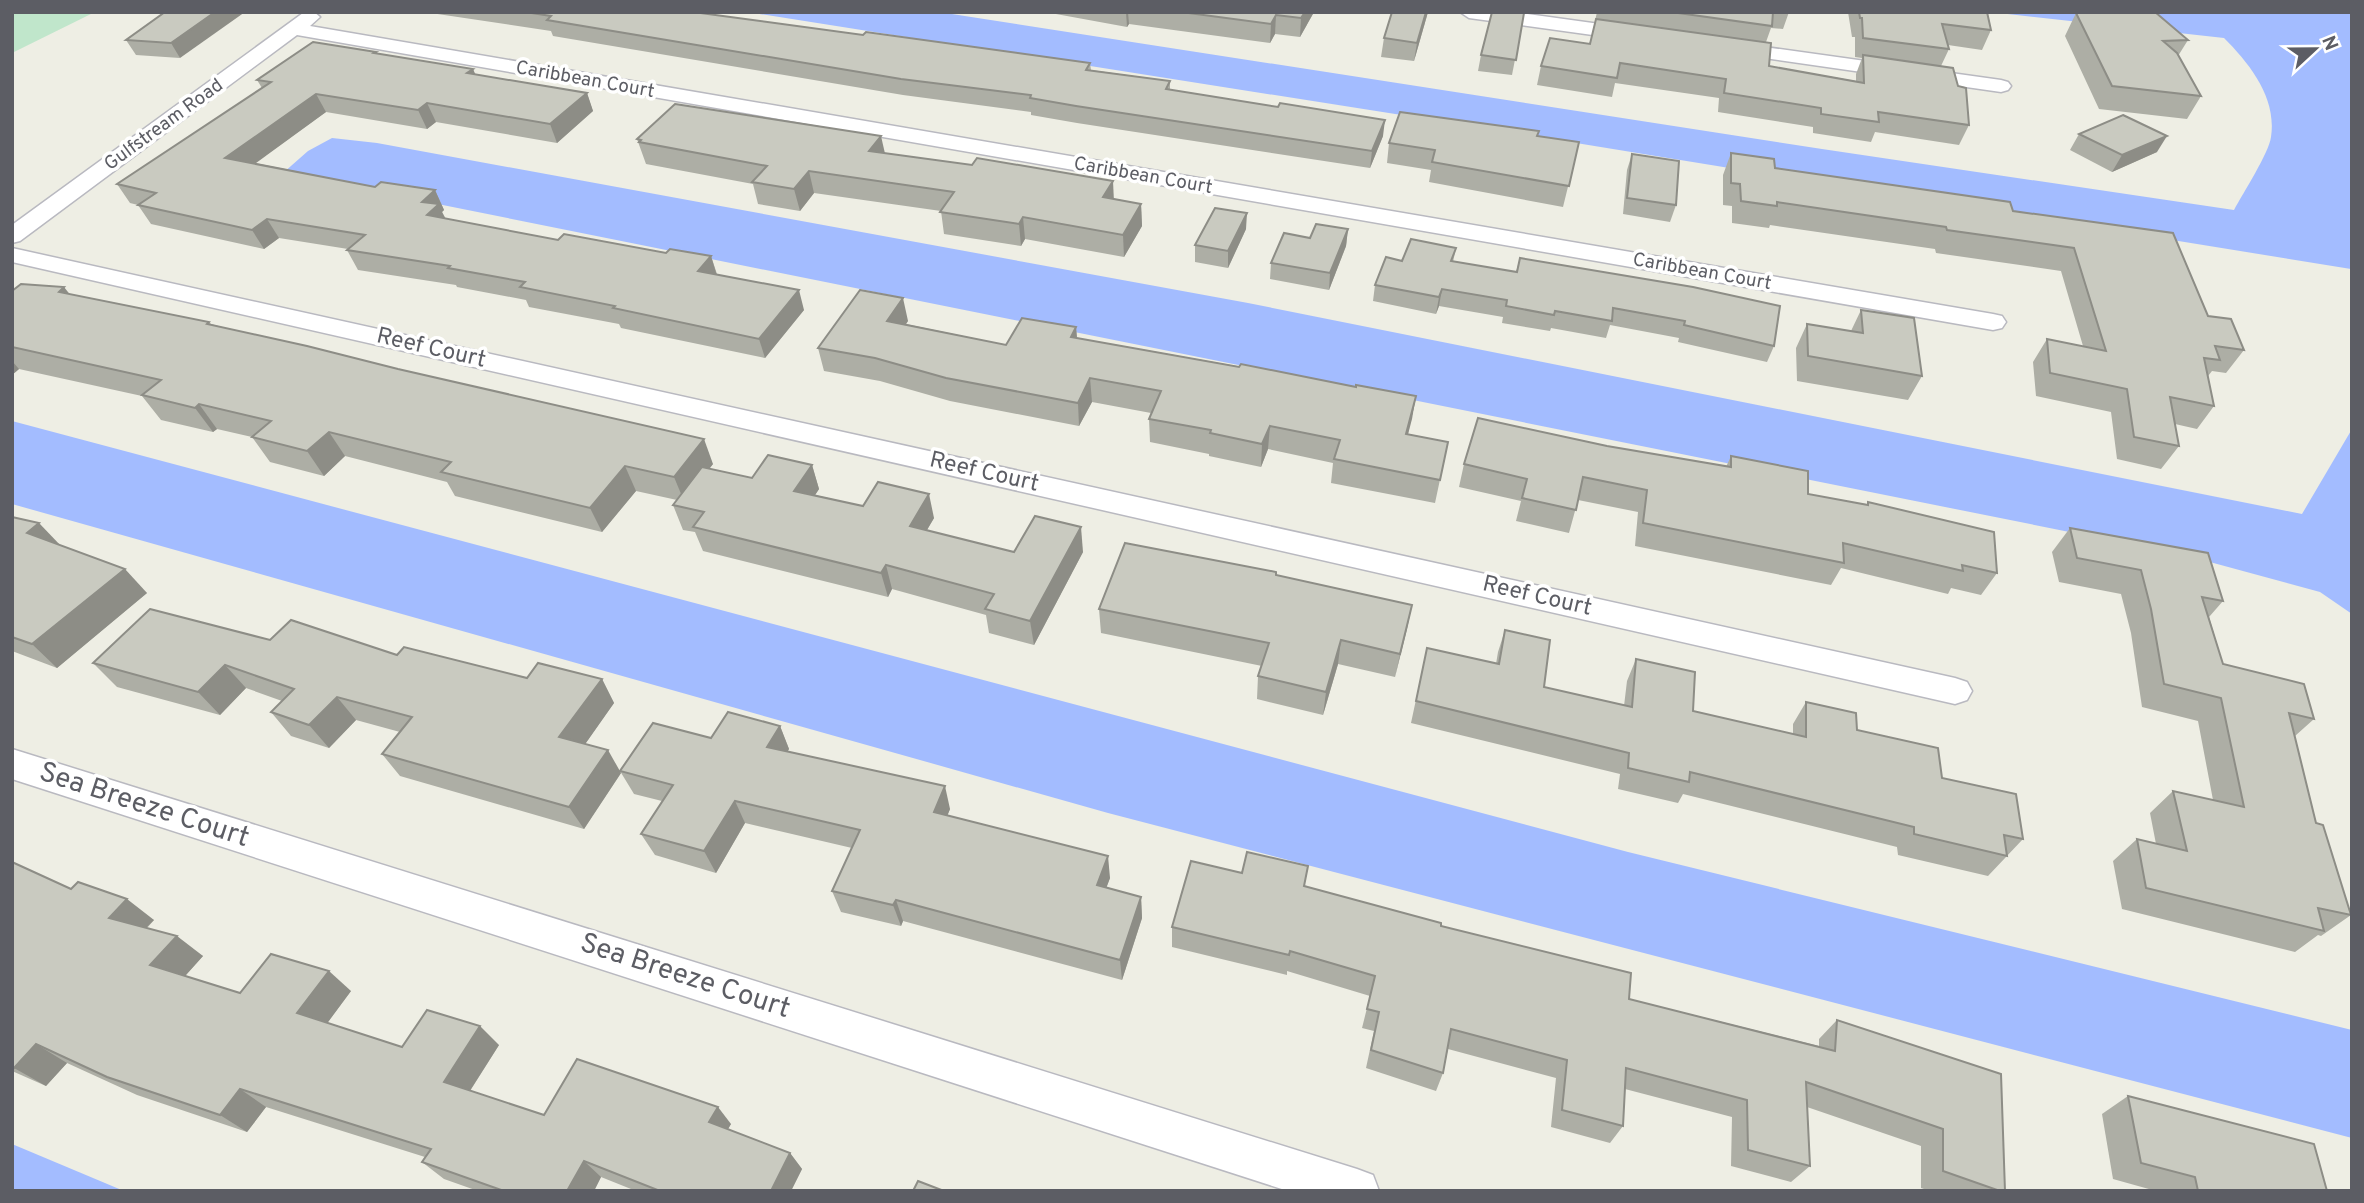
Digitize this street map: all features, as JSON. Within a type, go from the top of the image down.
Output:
[{"type":"street","name":"Gulfstream Road","points":[[12,236],[316,12]]},
{"type":"street","points":[[1469,12],[1660,39]]},
{"type":"street","name":"Caribbean Court","points":[[293,29],[1993,323]]},
{"type":"street","points":[[1714,46],[2001,86]]},
{"type":"street","name":"Reef Court","points":[[12,255],[1955,691]]},
{"type":"street","name":"Sea Breeze Court","points":[[12,764],[1357,1191]]},
{"type":"green space","points":[[12,12],[95,12],[12,53]]},
{"type":"water","points":[[747,12],[939,12],[2234,210],[2266,153],[2272,123],[2266,95],[2260,83],[2224,38],[1990,12],[2352,12],[2352,273],[2351,269]]},
{"type":"water","points":[[332,138],[377,143],[1248,303],[2302,514],[2352,429],[2352,614],[2320,592],[2184,555],[283,173],[308,151]]},
{"type":"water","points":[[12,421],[1628,852],[2352,1030],[2352,1138],[1108,813],[12,504]]},
{"type":"water","points":[[12,1144],[124,1191],[12,1191]]},
{"type":"building","points":[[165,12],[215,12],[171,43],[126,40]]},
{"type":"building","points":[[525,12],[693,12],[863,35],[866,32],[1090,63],[1086,70],[1170,81],[1166,89],[1278,107],[1280,103],[1385,120],[1372,151],[1076,106],[1030,98],[1031,95],[901,79],[547,20],[551,16]]},
{"type":"building","points":[[1181,12],[1305,12],[1301,18],[1276,15],[1271,24]]},
{"type":"building","points":[[1392,12],[1426,12],[1417,43],[1384,38]]},
{"type":"building","points":[[1492,12],[1524,13],[1516,60],[1481,55]]},
{"type":"building","points":[[1671,12],[1773,12],[1772,26]]},
{"type":"building","points":[[1859,12],[1987,12],[1991,30],[1942,24],[1949,49],[1863,38]]},
{"type":"building","points":[[2155,12],[2188,40],[2163,41],[2177,53],[2201,96],[2112,86],[2076,13]]},
{"type":"building","points":[[1596,19],[1771,43],[1769,66],[1864,83],[1863,55],[1953,68],[1958,86],[1966,88],[1969,125],[1878,112],[1879,122],[1821,114],[1821,108],[1724,93],[1726,79],[1620,63],[1617,78],[1541,66],[1550,38],[1590,44]]},
{"type":"building","points":[[313,42],[473,69],[467,73],[587,93],[550,124],[427,103],[418,110],[316,94],[225,158],[375,187],[381,182],[435,190],[422,202],[439,204],[427,215],[558,240],[564,234],[666,253],[670,249],[711,256],[698,271],[799,290],[759,339],[520,287],[525,282],[448,268],[450,266],[347,250],[365,235],[267,219],[252,230],[138,205],[156,193],[117,184],[271,82],[257,80]]},
{"type":"building","points":[[675,104],[881,136],[869,151],[972,165],[977,158],[1113,181],[1103,197],[1141,204],[1123,235],[1023,217],[1019,224],[940,212],[954,192],[809,171],[794,189],[752,182],[767,166],[639,142],[641,140],[637,139]]},
{"type":"building","points":[[1400,112],[1539,131],[1537,136],[1579,142],[1569,186],[1432,162],[1435,150],[1389,143]]},
{"type":"building","points":[[2123,115],[2167,136],[2122,155],[2079,134]]},
{"type":"building","points":[[1731,153],[1774,159],[1775,168],[2010,202],[2013,211],[2173,233],[2208,316],[2231,319],[2244,350],[2215,346],[2220,360],[2204,358],[2214,406],[2170,397],[2179,446],[2134,437],[2127,389],[2050,373],[2047,339],[2106,351],[2074,248],[1777,202],[1777,206],[1741,201],[1740,184],[1731,183]]},
{"type":"building","points":[[1632,154],[1679,161],[1676,205],[1627,198]]},
{"type":"building","points":[[1215,208],[1247,213],[1228,251],[1195,245]]},
{"type":"building","points":[[1316,224],[1348,229],[1330,273],[1271,263],[1284,233],[1310,238]]},
{"type":"building","points":[[1411,239],[1456,248],[1451,261],[1517,272],[1520,258],[1693,287],[1780,306],[1774,346],[1684,325],[1685,321],[1613,308],[1612,321],[1555,311],[1554,315],[1506,306],[1507,300],[1442,289],[1439,297],[1375,285],[1386,257],[1402,261]]},
{"type":"building","points":[[21,284],[64,287],[59,292],[209,322],[207,324],[704,439],[674,477],[625,466],[590,508],[441,472],[451,462],[329,432],[307,451],[252,437],[271,421],[199,404],[195,408],[142,395],[161,380],[12,347],[12,291]]},
{"type":"building","points":[[860,290],[903,298],[887,321],[1006,345],[1022,318],[1076,327],[1071,337],[1416,396],[1406,434],[1448,442],[1440,480],[1334,459],[1340,440],[1270,426],[1262,444],[1210,433],[1211,430],[1149,419],[1161,391],[1090,378],[1078,403],[946,378],[875,358],[818,348]]},
{"type":"building","points":[[1861,310],[1914,318],[1922,376],[1808,356],[1807,324],[1863,333]]},
{"type":"building","points":[[1478,418],[1607,446],[1731,467],[1731,456],[1808,471],[1808,494],[1868,505],[1868,502],[1994,532],[1997,573],[1962,565],[1963,571],[1843,543],[1844,563],[1643,523],[1647,490],[1583,477],[1576,510],[1522,498],[1527,479],[1464,464]]},
{"type":"building","points":[[768,455],[812,465],[794,491],[863,506],[878,482],[929,494],[910,526],[1014,552],[1035,516],[1081,527],[1030,621],[985,609],[994,594],[886,565],[881,573],[693,527],[704,512],[673,505],[702,467],[752,478]]},
{"type":"building","points":[[12,517],[39,523],[27,533],[125,569],[32,644],[12,637]]},
{"type":"building","points":[[2070,528],[2208,553],[2223,601],[2202,597],[2223,664],[2304,684],[2314,719],[2289,713],[2316,823],[2323,825],[2351,915],[2318,908],[2324,931],[2146,888],[2137,839],[2187,851],[2173,791],[2244,807],[2221,698],[2164,684],[2141,570],[2077,558]]},
{"type":"building","points":[[1125,543],[1276,572],[1276,575],[1412,605],[1400,654],[1341,640],[1326,692],[1258,676],[1269,643],[1099,609]]},
{"type":"building","points":[[150,609],[270,640],[291,620],[397,655],[404,647],[527,678],[538,663],[602,679],[559,737],[608,750],[569,807],[382,754],[412,717],[337,697],[309,725],[271,712],[294,689],[225,665],[198,692],[93,663]]},
{"type":"building","points":[[1505,630],[1550,640],[1544,687],[1632,707],[1636,659],[1695,672],[1693,711],[1806,737],[1806,702],[1856,713],[1857,730],[1938,748],[1942,778],[2016,794],[2023,839],[2004,835],[2007,856],[1914,834],[1914,827],[1690,772],[1689,782],[1628,768],[1629,753],[1416,701],[1427,648],[1499,664]]},
{"type":"building","points":[[728,712],[780,726],[767,747],[945,786],[934,812],[1108,856],[1097,885],[1141,897],[1120,960],[896,900],[893,905],[832,891],[860,830],[735,801],[704,851],[641,834],[673,785],[620,771],[653,723],[711,738]]},
{"type":"building","points":[[1247,852],[1308,866],[1304,886],[1441,923],[1441,926],[1631,973],[1629,999],[1835,1051],[1837,1020],[2001,1074],[2005,1191],[1943,1171],[1943,1129],[1806,1082],[1810,1166],[1748,1150],[1747,1100],[1626,1068],[1623,1126],[1562,1110],[1567,1060],[1451,1029],[1443,1073],[1371,1050],[1379,1012],[1367,1009],[1375,976],[1290,951],[1289,955],[1172,927],[1191,861],[1242,873]]},
{"type":"building","points":[[12,862],[71,889],[78,882],[127,899],[109,918],[177,936],[150,965],[240,993],[271,954],[329,971],[297,1013],[402,1047],[427,1010],[480,1026],[444,1082],[544,1115],[577,1059],[718,1107],[709,1122],[790,1153],[771,1191],[660,1191],[584,1161],[567,1191],[504,1191],[422,1162],[431,1149],[240,1089],[220,1115],[107,1077],[36,1044],[14,1068]]},
{"type":"building","points":[[2128,1096],[2314,1144],[2327,1191],[2198,1191],[2195,1177],[2141,1163]]},
{"type":"building","points":[[918,1181],[944,1191],[913,1191]]}]
